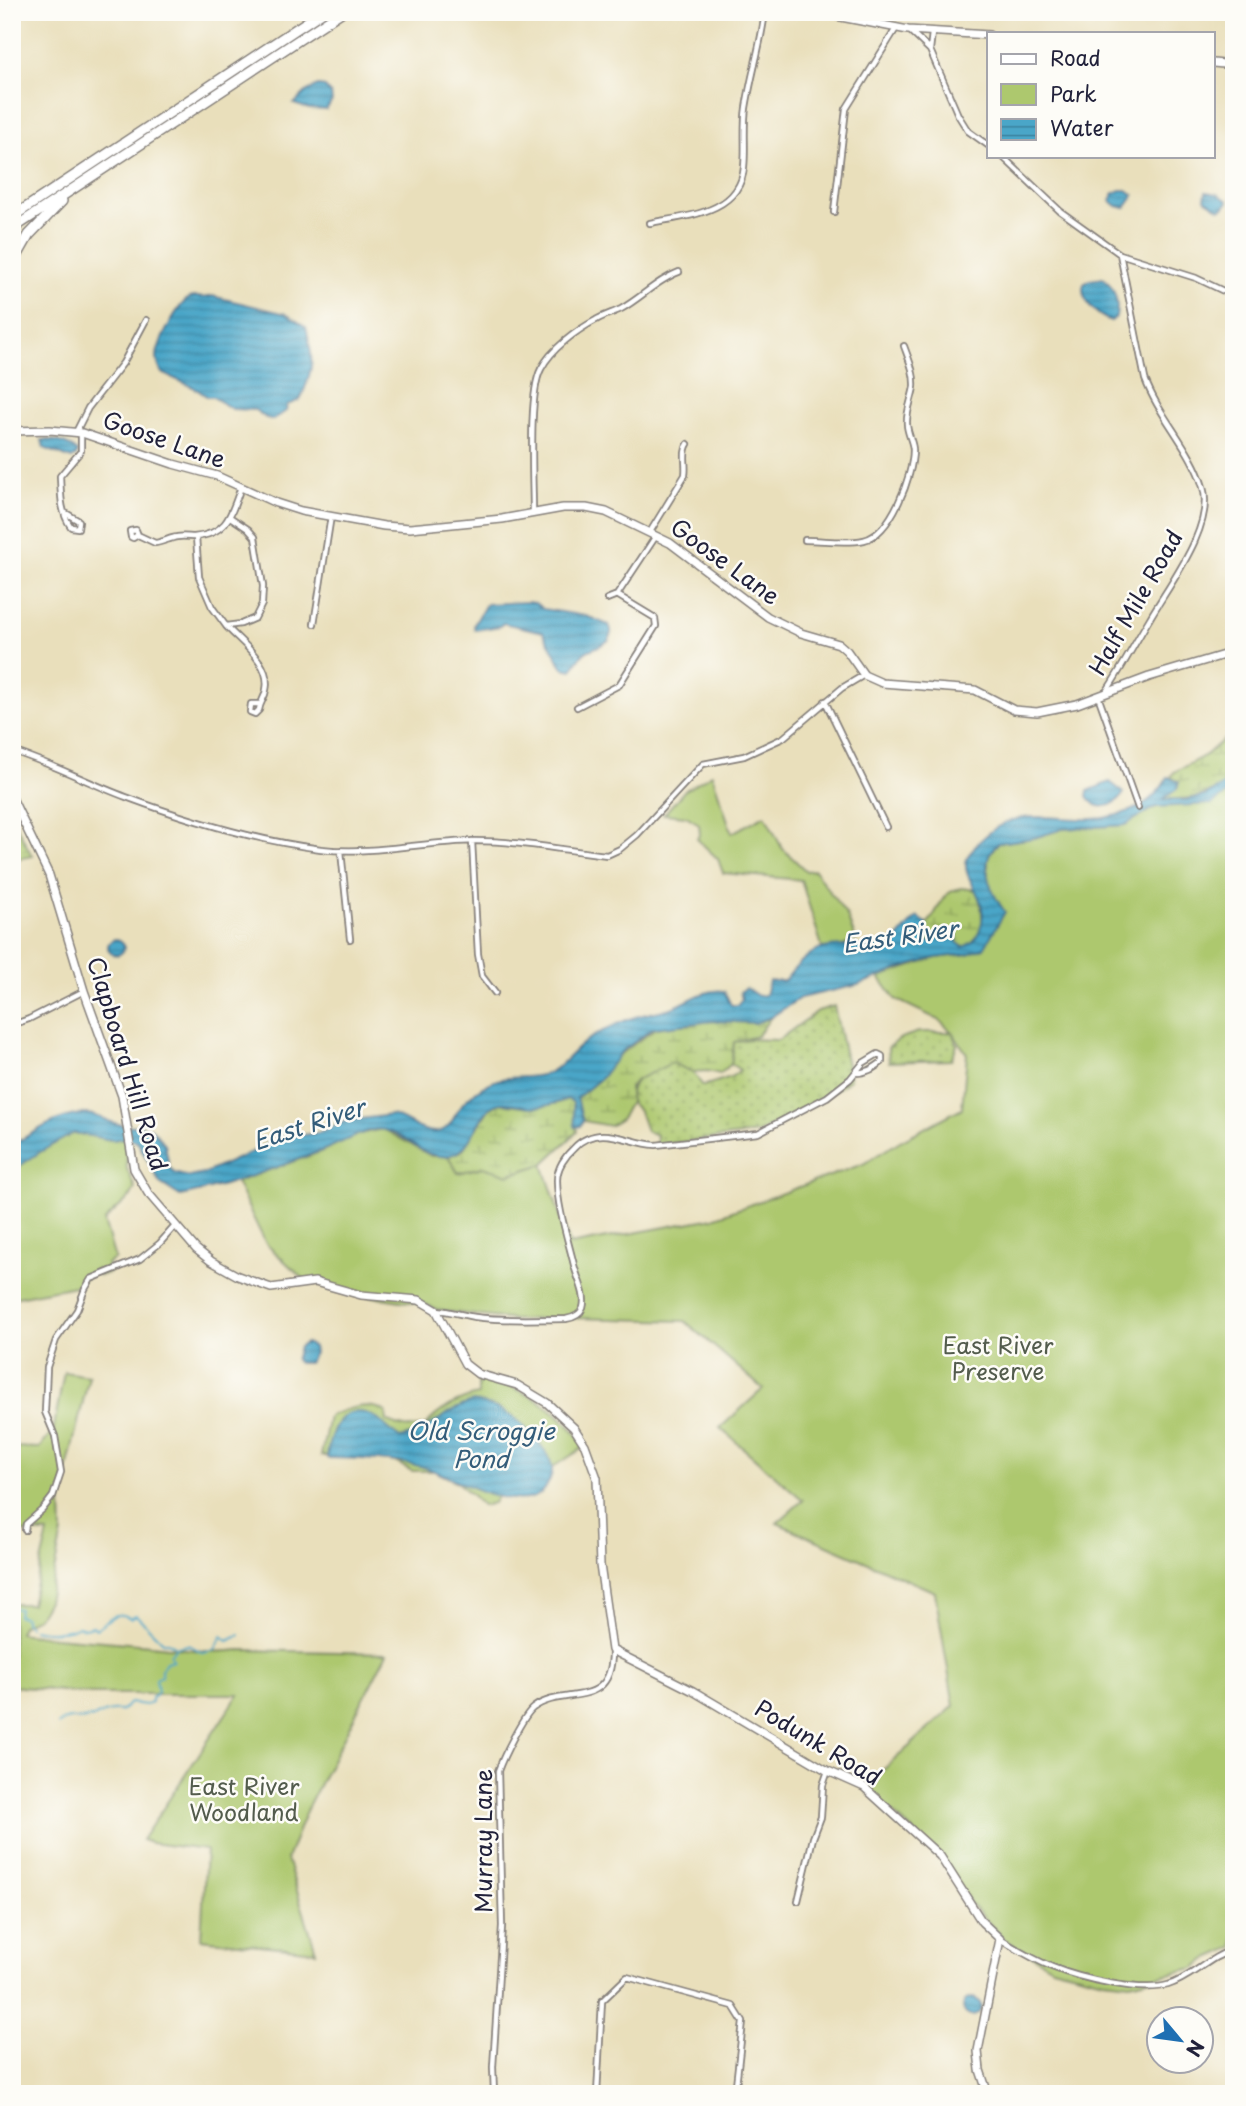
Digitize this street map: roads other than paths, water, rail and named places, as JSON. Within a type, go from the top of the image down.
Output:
[{"type":"highway","points":[[12,217],[322,12]]},
{"type":"highway","points":[[12,229],[341,12]]},
{"type":"highway","points":[[12,265],[29,235],[42,220],[109,165]]},
{"type":"street","points":[[650,223],[713,210],[729,200],[739,185],[744,170],[746,108],[763,33],[765,12]]},
{"type":"street","points":[[830,12],[836,16],[908,30],[987,35]]},
{"type":"street","points":[[870,22],[876,12]]},
{"type":"street","points":[[834,212],[845,109],[897,27]]},
{"type":"street","points":[[908,30],[930,50],[963,124],[987,144]]},
{"type":"street","points":[[930,50],[932,33]]},
{"type":"street","points":[[1214,63],[1234,65]]},
{"type":"street","points":[[1004,158],[1060,211],[1120,254],[1196,278],[1234,296]]},
{"type":"street","name":"Half Mile Road","points":[[1101,695],[1126,662],[1189,552],[1206,506],[1203,487],[1188,455],[1152,398],[1145,379],[1120,254]]},
{"type":"street","points":[[533,512],[535,396],[541,368],[556,349],[574,335],[597,319],[634,301],[666,277],[679,272]]},
{"type":"street","points":[[64,512],[60,476],[81,452],[79,432],[88,408],[123,363],[146,320]]},
{"type":"street","points":[[805,540],[864,540],[876,535],[899,504],[908,482],[913,451],[907,425],[914,372],[904,346]]},
{"type":"street","name":"Goose Lane","points":[[12,431],[79,432],[217,476],[302,511],[410,528],[502,519],[533,512],[586,508],[606,512],[653,534],[689,556],[768,617],[800,632],[839,644],[864,676]]},
{"type":"street","points":[[607,599],[617,595],[685,475],[685,448],[688,444]]},
{"type":"street","points":[[138,535],[155,543],[175,537],[196,537],[212,533],[222,527],[230,517],[241,487]]},
{"type":"street","points":[[314,624],[331,516]]},
{"type":"street","points":[[226,626],[255,618],[262,604],[263,586],[255,537],[248,528],[230,517]]},
{"type":"street","points":[[196,537],[199,577],[212,607],[261,665],[266,690],[259,704]]},
{"type":"street","points":[[577,706],[619,685],[656,626],[655,618],[617,595]]},
{"type":"street","points":[[12,751],[179,815],[235,831],[317,848],[341,851],[472,841],[526,844],[607,855],[620,849],[637,835],[703,764],[744,757],[783,738],[825,701],[864,676],[882,683],[975,690],[1006,706],[1025,712],[1058,708],[1234,652]]},
{"type":"street","points":[[1101,695],[1138,808]]},
{"type":"street","points":[[825,701],[886,827]]},
{"type":"street","name":"Clapboard Hill Road","points":[[12,798],[48,876],[84,991],[118,1084],[134,1169],[148,1194],[196,1249],[211,1261],[265,1287],[279,1288],[315,1282],[361,1295],[419,1300],[436,1310]]},
{"type":"street","points":[[472,841],[478,954],[482,975],[495,993]]},
{"type":"street","points":[[341,851],[350,939]]},
{"type":"street","points":[[12,1025],[84,991]]},
{"type":"street","points":[[436,1310],[472,1317],[514,1320],[566,1319],[579,1314],[583,1308],[583,1297],[569,1245],[557,1180],[558,1169],[579,1143],[602,1135],[625,1138],[639,1144],[656,1145],[758,1133],[827,1097],[872,1057],[878,1054],[882,1056],[882,1062],[878,1065],[865,1073],[855,1073]]},
{"type":"street","points":[[25,1530],[26,1524],[53,1496],[61,1472],[55,1436],[46,1412],[47,1367],[56,1340],[77,1310],[91,1279],[140,1259],[160,1243],[175,1225]]},
{"type":"street","points":[[436,1310],[465,1364],[478,1374],[517,1385],[547,1403],[574,1428],[590,1454],[597,1478],[600,1565],[612,1650]]},
{"type":"street","name":"Podunk Road","points":[[612,1650],[693,1691],[828,1771],[864,1787],[940,1856],[982,1922],[1000,1938],[1052,1967],[1125,1987],[1153,1987],[1184,1978],[1210,1960],[1234,1950]]},
{"type":"street","name":"Murray Lane","points":[[494,2094],[493,2067],[502,1926],[498,1771],[502,1759],[532,1709],[553,1700],[584,1695],[601,1685],[609,1672],[612,1650]]},
{"type":"street","points":[[797,1901],[821,1817],[822,1786],[828,1771]]},
{"type":"street","points":[[988,2094],[980,2070],[978,2051],[1000,1938]]},
{"type":"street","points":[[597,2094],[602,2001],[627,1977],[733,2006],[743,2022],[734,2094]]},
{"type":"water","points":[[318,86],[325,87],[331,94],[332,101],[326,110],[309,109],[294,104],[307,91]]},
{"type":"water","points":[[1127,190],[1134,195],[1125,208],[1111,201],[1113,194]]},
{"type":"water","points":[[1206,192],[1218,194],[1228,201],[1225,207],[1220,209],[1205,199]]},
{"type":"water","points":[[1103,278],[1111,286],[1117,306],[1116,317],[1111,321],[1095,311],[1083,290],[1084,284],[1090,280]]},
{"type":"water","points":[[212,296],[286,314],[306,327],[311,356],[308,380],[300,400],[287,405],[286,411],[273,420],[255,410],[232,409],[162,373],[160,369],[157,359],[160,343],[180,308],[190,298]]},
{"type":"water","points":[[42,440],[61,442],[78,453],[72,459],[44,448]]},
{"type":"water","points":[[528,602],[543,609],[586,616],[609,625],[611,636],[606,642],[585,653],[572,670],[563,668],[543,632],[503,623],[500,626],[475,630],[474,625],[486,604]]},
{"type":"water","name":"East River","points":[[1168,777],[1179,782],[1177,789],[1163,799],[1184,800],[1205,796],[1234,779],[1234,789],[1212,804],[1156,807],[1125,825],[1062,829],[1034,838],[998,843],[988,859],[988,878],[1005,912],[984,948],[968,954],[936,958],[858,985],[800,998],[771,1017],[755,1023],[713,1021],[653,1028],[621,1052],[601,1078],[577,1098],[583,1121],[580,1126],[575,1127],[573,1102],[567,1099],[536,1107],[500,1103],[484,1114],[467,1144],[454,1154],[435,1155],[391,1132],[372,1130],[250,1177],[180,1196],[160,1183],[137,1141],[125,1138],[112,1140],[74,1133],[12,1171],[12,1145],[67,1117],[87,1114],[122,1125],[150,1127],[165,1144],[169,1167],[174,1173],[189,1177],[203,1174],[278,1138],[318,1133],[345,1121],[391,1115],[430,1132],[442,1131],[450,1124],[464,1102],[490,1083],[504,1078],[534,1077],[548,1073],[583,1043],[605,1030],[632,1018],[674,1007],[705,993],[724,991],[731,1005],[738,1005],[742,999],[740,992],[746,988],[758,996],[765,995],[769,981],[784,981],[807,957],[824,948],[886,945],[895,940],[918,917],[927,924],[926,940],[932,943],[943,932],[950,931],[957,934],[957,942],[963,947],[974,940],[982,918],[980,900],[966,870],[967,858],[988,834],[997,827],[1020,818],[1092,819],[1115,816],[1146,803]]},
{"type":"water","points":[[1110,782],[1124,793],[1116,802],[1106,806],[1096,805],[1087,796],[1088,791]]},
{"type":"water","points":[[113,939],[119,939],[124,947],[122,953],[113,955],[108,950],[108,944]]},
{"type":"water","points":[[306,1343],[313,1347],[314,1353],[308,1363],[298,1363],[295,1360],[299,1347]]},
{"type":"water","name":"Old Scroggie Pond","points":[[472,1402],[493,1406],[512,1416],[541,1446],[552,1466],[543,1492],[528,1499],[514,1499],[481,1491],[423,1467],[376,1460],[327,1458],[334,1429],[339,1421],[353,1412],[374,1417],[400,1438],[420,1431],[453,1410]]},
{"type":"water","points":[[972,1998],[978,2001],[981,2007],[978,2013],[972,2016],[966,2013],[963,2007],[966,2001]]},
{"type":"waterway","points":[[12,1608],[19,1609],[18,1615],[25,1618],[29,1626]]},
{"type":"waterway","points":[[33,1629],[56,1631],[79,1626],[93,1626],[96,1629],[116,1615],[130,1618],[136,1615],[163,1642],[177,1647],[189,1645],[203,1653],[215,1650],[222,1636],[228,1641],[240,1635]]},
{"type":"waterway","points":[[58,1725],[70,1719],[87,1719],[121,1711],[130,1703],[151,1703],[151,1698],[158,1692],[156,1679],[161,1676],[166,1662],[173,1660],[170,1655],[176,1647]]},
{"type":"park label","name":"East River Preserve","points":[[998,1359]]},
{"type":"park label","name":"East River Woodland","points":[[244,1800]]}]
